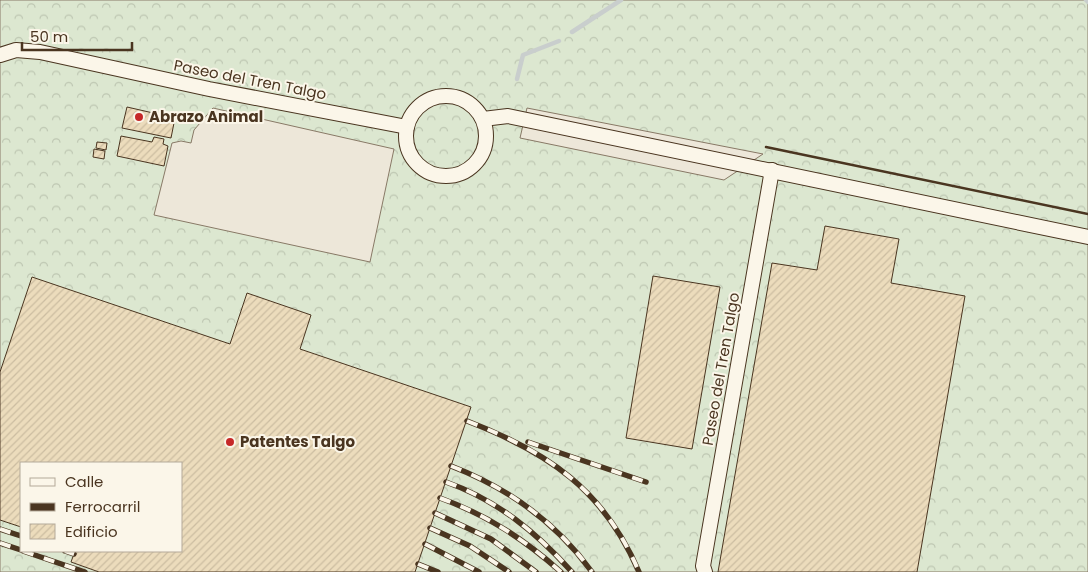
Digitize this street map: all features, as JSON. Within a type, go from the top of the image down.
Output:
[{"type":"street","name":"Paseo del Tren Talgo","points":[[0,55],[16,50],[40,52],[209,89],[407,127]]},
{"type":"street","points":[[442,96],[455,96],[476,108],[483,119],[486,131],[486,144],[474,165],[463,172],[451,176],[438,176],[426,171],[416,163],[409,152],[406,140],[407,127],[411,115],[430,99],[442,96]]},
{"type":"street","points":[[483,119],[508,116],[1088,237]]},
{"type":"street","name":"Paseo del Tren Talgo","points":[[705,572],[704,556],[772,170]]},
{"type":"green space","points":[[0,0],[1088,0],[1088,572],[0,572]]},
{"type":"shaded area","points":[[213,108],[394,149],[370,262],[154,215],[172,143],[181,141],[191,143],[194,130]]},
{"type":"shaded area","points":[[527,108],[763,154],[724,180],[520,138]]},
{"type":"building","points":[[127,107],[175,118],[171,138],[122,128]]},
{"type":"building","points":[[121,136],[152,142],[154,137],[164,139],[163,144],[168,146],[164,166],[117,156]]},
{"type":"building","points":[[97,142],[107,143],[106,150],[96,148]]},
{"type":"building","points":[[94,149],[105,151],[104,159],[93,157]]},
{"type":"building","points":[[825,226],[899,239],[891,283],[965,296],[917,572],[718,572],[772,263],[817,270]]},
{"type":"building","points":[[653,276],[720,287],[692,449],[626,438]]},
{"type":"building","name":"Patentes Talgo","points":[[32,277],[230,344],[247,293],[311,315],[300,349],[471,407],[415,572],[99,572],[71,562],[75,552],[182,552],[182,462],[20,462],[20,527],[0,520],[0,372]]},
{"type":"waterway","points":[[572,32],[621,0]]},
{"type":"waterway","points":[[517,79],[523,55],[559,41]]},
{"type":"railway","points":[[467,421],[523,446],[570,477],[591,496],[609,518],[625,543],[639,572]]},
{"type":"railway","points":[[528,442],[646,482]]},
{"type":"railway","points":[[451,466],[492,485],[529,508],[563,537],[592,572]]},
{"type":"railway","points":[[446,482],[482,498],[515,519],[572,572]]},
{"type":"railway","points":[[440,498],[474,512],[504,529],[561,572]]},
{"type":"railway","points":[[435,513],[491,539],[536,572]]},
{"type":"railway","points":[[430,528],[470,546],[509,572]]},
{"type":"railway","points":[[0,529],[20,536]]},
{"type":"railway","points":[[0,543],[20,550]]},
{"type":"railway","points":[[425,544],[479,572]]},
{"type":"railway","points":[[26,552],[85,572]]},
{"type":"railway","points":[[68,552],[74,554]]},
{"type":"railway","points":[[418,564],[438,572]]},
{"type":"wall","points":[[766,147],[1088,214]]},
{"type":"place","name":"Abrazo Animal","points":[[139,117]]},
{"type":"place","name":"Patentes Talgo","points":[[230,442]]}]
